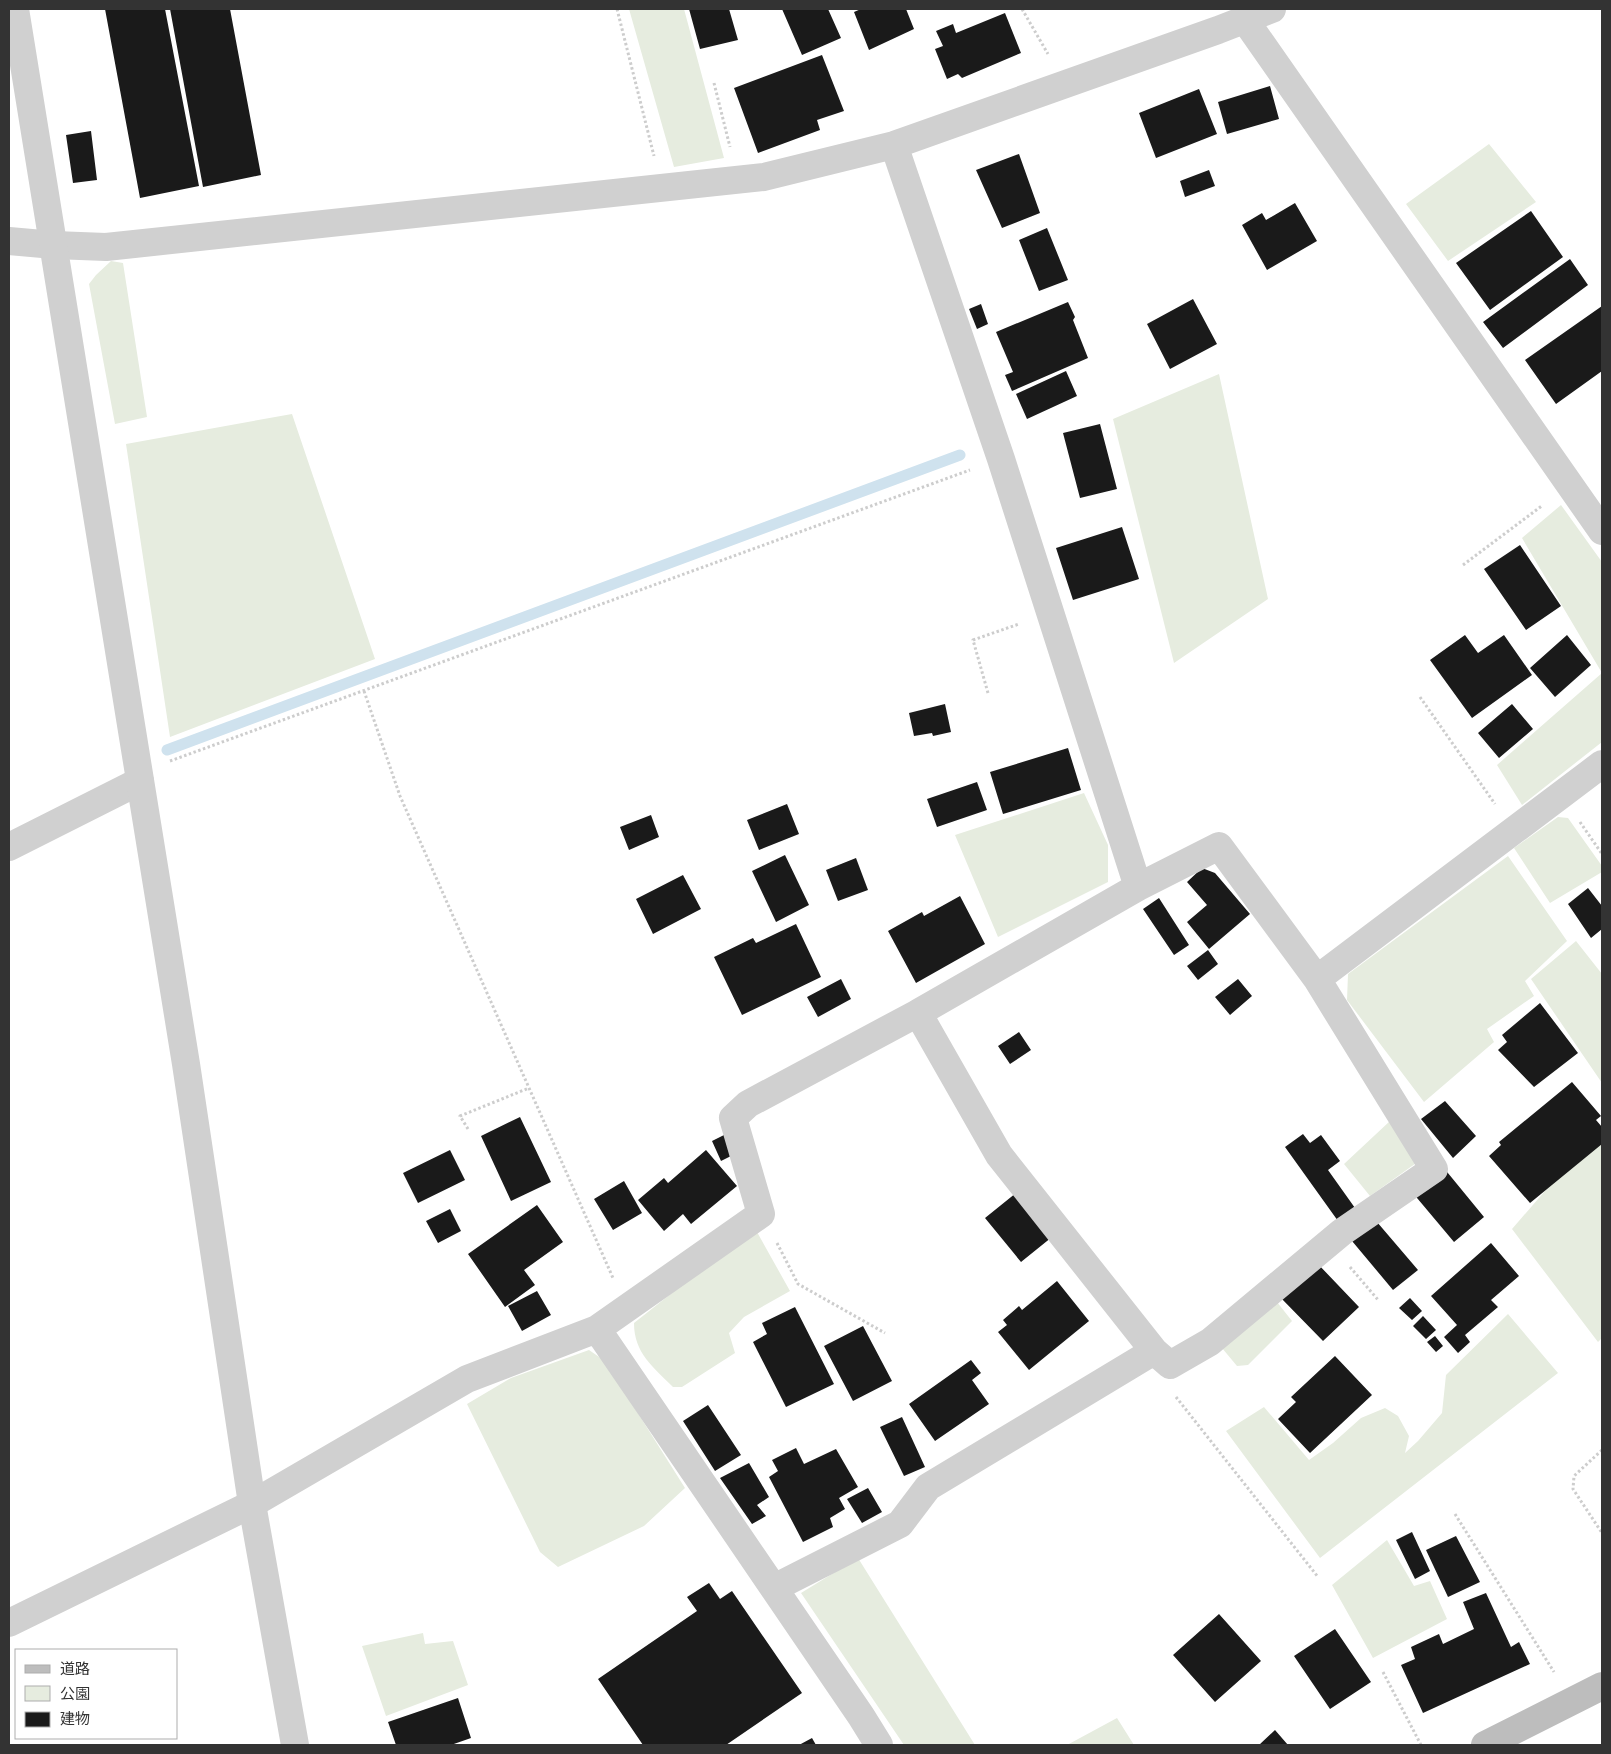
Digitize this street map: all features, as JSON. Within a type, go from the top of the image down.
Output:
[{"type":"main road","points":[[1485,1745],[1602,1686]]},
{"type":"street","points":[[15,9],[186,1064],[252,1504],[295,1745]]},
{"type":"street","points":[[9,241],[106,247],[764,177],[894,145],[1272,9]]},
{"type":"street","points":[[1245,20],[1602,531]]},
{"type":"street","points":[[894,145],[1001,459],[1138,886]]},
{"type":"street","points":[[1317,979],[1602,764]]},
{"type":"street","points":[[9,847],[139,777]]},
{"type":"street","points":[[9,1623],[252,1504],[467,1379],[597,1329],[761,1214],[733,1118],[748,1104],[918,1013],[1138,886],[1219,846],[1317,979],[1434,1169],[1342,1232],[1210,1342],[1170,1365],[1149,1354],[999,1155],[918,1013]]},
{"type":"street","points":[[597,1329],[862,1716],[879,1745]]},
{"type":"street","points":[[774,1588],[900,1524],[928,1487],[1149,1354]]},
{"type":"path","points":[[617,9],[662,187]]},
{"type":"path","points":[[1022,9],[1065,84]]},
{"type":"path","points":[[714,82],[739,180]]},
{"type":"path","points":[[139,777],[364,691],[1001,459]]},
{"type":"path","points":[[1463,565],[1570,485]]},
{"type":"path","points":[[988,693],[973,640],[1051,614]]},
{"type":"path","points":[[364,691],[400,796],[626,1308]]},
{"type":"path","points":[[1420,697],[1514,831]]},
{"type":"path","points":[[468,1129],[460,1116],[529,1088]]},
{"type":"path","points":[[761,1214],[798,1284],[885,1333]]},
{"type":"path","points":[[1329,1243],[1379,1301]]},
{"type":"path","points":[[1149,1354],[1318,1577]]},
{"type":"path","points":[[1602,1450],[1574,1476],[1574,1489],[1602,1533]]},
{"type":"path","points":[[1455,1514],[1558,1678]]},
{"type":"path","points":[[1383,1672],[1421,1745]]},
{"type":"green space","points":[[629,9],[684,9],[724,158],[674,167]]},
{"type":"green space","points":[[1489,144],[1536,202],[1448,261],[1406,204]]},
{"type":"green space","points":[[111,261],[123,263],[147,417],[115,424],[89,284]]},
{"type":"green space","points":[[1219,374],[1268,599],[1174,663],[1113,419]]},
{"type":"green space","points":[[292,414],[375,659],[170,737],[126,444]]},
{"type":"green space","points":[[1561,505],[1602,562],[1602,673],[1522,538]]},
{"type":"green space","points":[[1602,673],[1602,742],[1522,805],[1497,765]]},
{"type":"green space","points":[[1084,793],[1108,845],[1108,882],[998,937],[955,835]]},
{"type":"green space","points":[[1558,817],[1568,818],[1602,866],[1602,872],[1550,903],[1514,848]]},
{"type":"green space","points":[[1508,856],[1567,941],[1525,981],[1534,996],[1487,1029],[1494,1042],[1424,1102],[1347,1000],[1348,974]]},
{"type":"green space","points":[[1576,941],[1602,974],[1602,1083],[1531,979]]},
{"type":"green space","points":[[1390,1121],[1419,1161],[1370,1196],[1344,1164]]},
{"type":"green space","points":[[1602,1125],[1602,1338],[1598,1342],[1512,1229]]},
{"type":"green space","points":[[757,1232],[790,1291],[744,1317],[729,1333],[735,1353],[682,1387],[673,1387],[652,1366],[641,1351],[637,1343],[634,1323],[677,1289]]},
{"type":"green space","points":[[1277,1302],[1292,1321],[1248,1365],[1237,1366],[1222,1348]]},
{"type":"green space","points":[[1508,1314],[1558,1373],[1320,1558],[1226,1431],[1264,1407],[1309,1460],[1333,1443],[1361,1418],[1385,1408],[1398,1416],[1409,1436],[1405,1453],[1442,1413],[1446,1375]]},
{"type":"green space","points":[[589,1350],[605,1361],[685,1488],[644,1526],[558,1567],[540,1552],[467,1404],[511,1378]]},
{"type":"green space","points":[[1387,1540],[1414,1586],[1430,1581],[1447,1619],[1373,1658],[1332,1585]]},
{"type":"green space","points":[[858,1558],[975,1745],[904,1745],[801,1593]]},
{"type":"green space","points":[[423,1633],[425,1644],[453,1641],[468,1685],[386,1716],[362,1646]]},
{"type":"green space","points":[[1117,1718],[1134,1745],[1067,1745]]},
{"type":"building","points":[[105,9],[165,9],[199,186],[140,198]]},
{"type":"building","points":[[170,9],[230,9],[261,175],[203,187]]},
{"type":"building","points":[[689,9],[729,9],[738,40],[700,49]]},
{"type":"building","points":[[782,9],[828,9],[841,38],[802,55]]},
{"type":"building","points":[[861,9],[906,9],[914,29],[869,50],[854,12]]},
{"type":"building","points":[[1005,13],[1021,53],[962,78],[958,74],[947,79],[935,49],[943,46],[936,31],[953,24],[956,33]]},
{"type":"building","points":[[822,55],[844,111],[817,120],[820,130],[758,153],[734,88]]},
{"type":"building","points":[[1270,86],[1279,119],[1227,134],[1218,102]]},
{"type":"building","points":[[1199,89],[1217,134],[1156,158],[1139,113]]},
{"type":"building","points":[[91,131],[97,180],[73,183],[66,135]]},
{"type":"building","points":[[1019,154],[1040,213],[1002,228],[976,170]]},
{"type":"building","points":[[1209,170],[1215,186],[1185,197],[1180,181]]},
{"type":"building","points":[[1295,203],[1317,241],[1267,270],[1242,225],[1262,213],[1266,220]]},
{"type":"building","points":[[1531,211],[1563,257],[1490,310],[1456,263]]},
{"type":"building","points":[[1047,228],[1068,280],[1039,291],[1019,240]]},
{"type":"building","points":[[1570,259],[1588,285],[1503,348],[1483,322]]},
{"type":"building","points":[[1193,299],[1217,344],[1170,369],[1147,324]]},
{"type":"building","points":[[1068,302],[1075,317],[1073,320],[1088,358],[1012,391],[1005,375],[1013,372],[996,332]]},
{"type":"building","points":[[981,304],[988,324],[977,329],[969,309]]},
{"type":"building","points":[[1602,306],[1602,371],[1556,404],[1525,360]]},
{"type":"building","points":[[1066,371],[1077,396],[1027,419],[1016,394]]},
{"type":"building","points":[[1100,424],[1117,489],[1080,498],[1063,433]]},
{"type":"building","points":[[1122,527],[1139,579],[1073,600],[1056,548]]},
{"type":"building","points":[[1520,545],[1561,606],[1526,630],[1484,569]]},
{"type":"building","points":[[1465,635],[1478,653],[1504,635],[1532,675],[1472,718],[1430,660]]},
{"type":"building","points":[[1567,635],[1591,665],[1555,697],[1530,668]]},
{"type":"building","points":[[945,704],[951,732],[933,736],[932,733],[914,736],[909,713]]},
{"type":"building","points":[[1512,704],[1533,729],[1499,758],[1478,733]]},
{"type":"building","points":[[1068,748],[1081,790],[1003,814],[990,772]]},
{"type":"building","points":[[977,782],[987,810],[937,827],[927,799]]},
{"type":"building","points":[[787,804],[799,834],[759,850],[747,820]]},
{"type":"building","points":[[651,815],[659,837],[629,850],[620,827]]},
{"type":"building","points":[[785,855],[809,905],[776,922],[752,871]]},
{"type":"building","points":[[856,858],[868,890],[838,901],[826,870]]},
{"type":"building","points":[[1202,868],[1215,873],[1250,914],[1209,949],[1187,922],[1207,905],[1187,882]]},
{"type":"building","points":[[683,875],[701,909],[653,934],[636,899]]},
{"type":"building","points":[[1588,888],[1602,906],[1602,929],[1591,938],[1568,904]]},
{"type":"building","points":[[960,896],[985,944],[916,983],[888,931],[922,912],[924,916]]},
{"type":"building","points":[[1159,898],[1189,945],[1174,955],[1143,909]]},
{"type":"building","points":[[796,924],[821,977],[742,1015],[714,957],[753,938],[756,943]]},
{"type":"building","points":[[1208,950],[1218,964],[1198,980],[1187,966]]},
{"type":"building","points":[[841,979],[851,999],[818,1017],[807,997]]},
{"type":"building","points":[[1238,979],[1252,996],[1230,1015],[1215,997]]},
{"type":"building","points":[[1540,1003],[1578,1053],[1534,1087],[1498,1050],[1507,1042],[1502,1035]]},
{"type":"building","points":[[1019,1032],[1031,1050],[1010,1064],[998,1046]]},
{"type":"building","points":[[1572,1082],[1601,1116],[1596,1120],[1602,1127],[1602,1144],[1530,1203],[1489,1156],[1501,1145],[1499,1142]]},
{"type":"building","points":[[1445,1101],[1476,1136],[1453,1158],[1421,1119]]},
{"type":"building","points":[[520,1117],[551,1182],[511,1201],[481,1136]]},
{"type":"building","points":[[1303,1134],[1310,1143],[1321,1135],[1340,1161],[1328,1170],[1355,1208],[1338,1221],[1285,1147]]},
{"type":"building","points":[[724,1135],[733,1155],[721,1161],[712,1141]]},
{"type":"building","points":[[450,1150],[465,1180],[418,1203],[403,1173]]},
{"type":"building","points":[[706,1150],[737,1186],[691,1224],[683,1214],[664,1231],[638,1200],[664,1178],[668,1183]]},
{"type":"building","points":[[1443,1167],[1484,1217],[1454,1242],[1412,1192]]},
{"type":"building","points":[[624,1181],[642,1213],[613,1230],[594,1199]]},
{"type":"building","points":[[1016,1193],[1052,1237],[1021,1262],[985,1218]]},
{"type":"building","points":[[537,1205],[563,1242],[524,1270],[535,1285],[505,1307],[468,1254]]},
{"type":"building","points":[[450,1209],[461,1231],[438,1243],[426,1221]]},
{"type":"building","points":[[1377,1222],[1418,1270],[1393,1290],[1352,1241]]},
{"type":"building","points":[[1491,1243],[1519,1276],[1491,1300],[1498,1307],[1465,1335],[1470,1342],[1458,1353],[1444,1337],[1457,1325],[1431,1296]]},
{"type":"building","points":[[1317,1263],[1359,1307],[1323,1341],[1280,1297]]},
{"type":"building","points":[[1057,1281],[1089,1321],[1029,1370],[998,1332],[1007,1325],[1003,1320],[1019,1306],[1022,1310]]},
{"type":"building","points":[[537,1291],[551,1315],[522,1331],[508,1306]]},
{"type":"building","points":[[1410,1298],[1422,1311],[1412,1320],[1399,1308]]},
{"type":"building","points":[[795,1307],[834,1384],[786,1407],[753,1342],[767,1334],[762,1323]]},
{"type":"building","points":[[1423,1316],[1436,1330],[1426,1339],[1413,1326]]},
{"type":"building","points":[[863,1326],[892,1381],[853,1401],[824,1346]]},
{"type":"building","points":[[1435,1336],[1443,1346],[1436,1352],[1427,1342]]},
{"type":"building","points":[[1335,1356],[1372,1395],[1310,1453],[1278,1419],[1296,1402],[1291,1397]]},
{"type":"building","points":[[971,1360],[981,1373],[972,1380],[989,1404],[935,1441],[909,1404]]},
{"type":"building","points":[[708,1405],[741,1455],[715,1471],[683,1421]]},
{"type":"building","points":[[902,1417],[925,1467],[904,1476],[880,1427]]},
{"type":"building","points":[[796,1448],[804,1464],[836,1449],[858,1487],[839,1498],[845,1509],[830,1518],[833,1527],[803,1542],[769,1477],[778,1471],[772,1460]]},
{"type":"building","points":[[749,1463],[769,1497],[757,1505],[766,1516],[752,1524],[720,1478]]},
{"type":"building","points":[[868,1488],[882,1512],[862,1523],[847,1499]]},
{"type":"building","points":[[1412,1532],[1430,1571],[1415,1579],[1396,1540]]},
{"type":"building","points":[[1456,1536],[1480,1582],[1448,1597],[1426,1550]]},
{"type":"building","points":[[709,1583],[720,1599],[732,1591],[802,1693],[726,1745],[643,1745],[598,1679],[697,1611],[687,1597]]},
{"type":"building","points":[[1486,1593],[1511,1647],[1519,1642],[1530,1664],[1423,1713],[1401,1665],[1415,1659],[1411,1647],[1439,1634],[1443,1644],[1474,1629],[1463,1602]]},
{"type":"building","points":[[1219,1614],[1261,1661],[1215,1702],[1173,1655]]},
{"type":"building","points":[[1335,1629],[1371,1682],[1330,1709],[1294,1656]]},
{"type":"building","points":[[458,1698],[471,1738],[451,1745],[396,1745],[388,1722]]},
{"type":"building","points":[[1275,1730],[1288,1745],[1259,1745]]},
{"type":"building","points":[[812,1738],[816,1745],[799,1745]]},
{"type":"waterway","points":[[167,750],[960,455]]}]
